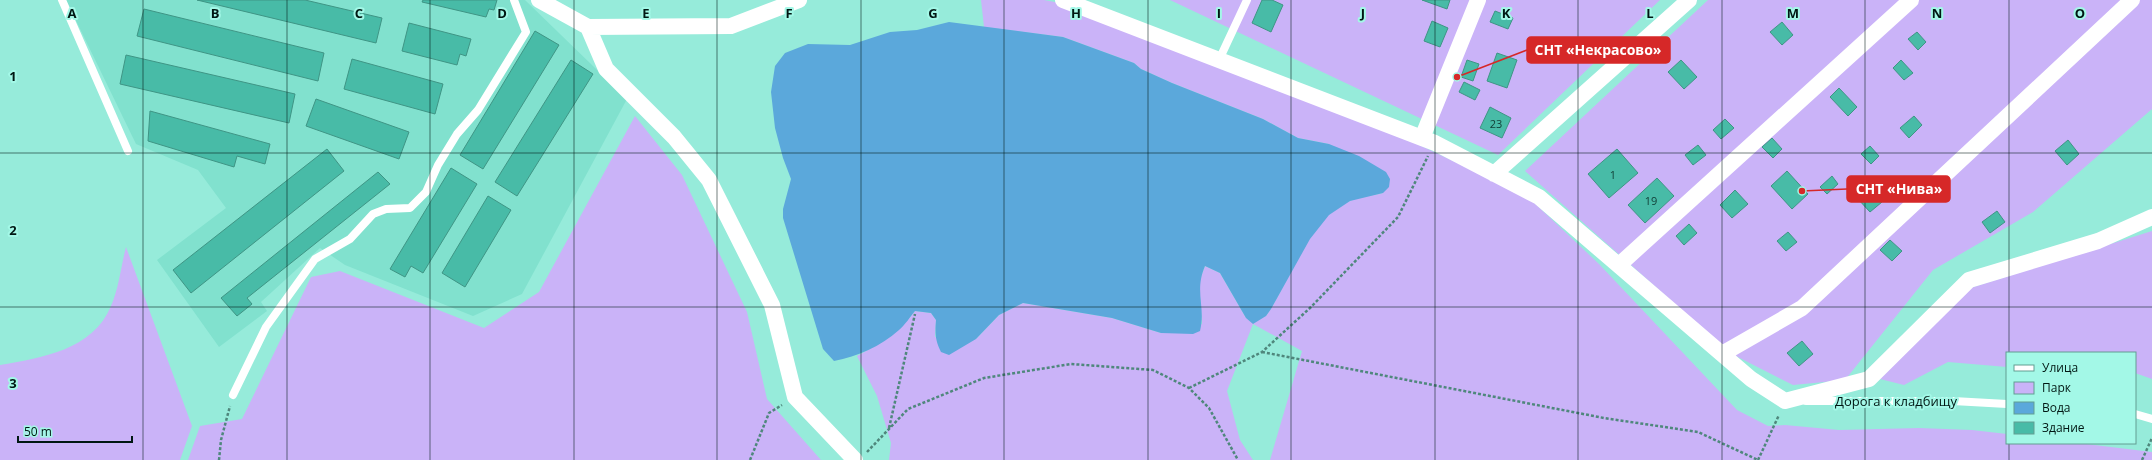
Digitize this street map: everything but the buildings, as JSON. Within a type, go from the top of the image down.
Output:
[{"type":"street","points":[[539,0],[588,27],[731,26],[800,0]]},
{"type":"street","points":[[1063,0],[1428,140],[1539,197],[1751,379],[1785,401],[1869,379],[1969,280],[2098,241],[2152,218]]},
{"type":"street","points":[[1428,140],[1478,0]]},
{"type":"street","points":[[1494,174],[1689,0]]},
{"type":"street","points":[[1619,265],[1911,0]]},
{"type":"street","points":[[1722,354],[1802,308],[2132,0]]},
{"type":"street","points":[[588,27],[606,69],[674,137],[709,180],[772,305],[795,397],[860,457]]},
{"type":"lane","points":[[62,0],[128,151]]},
{"type":"lane","points":[[233,395],[266,327],[315,259],[350,239],[373,214],[386,209],[410,208],[426,192],[438,166],[458,134],[478,110],[526,32],[514,0]]},
{"type":"lane","points":[[1219,60],[1247,0]]},
{"type":"lane","name":"Дорога к кладбищу","points":[[1785,401],[1953,401],[2006,404]]},
{"type":"lane","points":[[2136,414],[2152,419]]},
{"type":"path","points":[[1189,388],[1262,352],[1311,307],[1398,217],[1428,140]]},
{"type":"path","points":[[889,429],[915,314]]},
{"type":"path","points":[[1262,352],[1604,418],[1698,432],[1758,460],[1785,401]]},
{"type":"path","points":[[860,457],[908,409],[984,378],[1071,364],[1153,370],[1189,388],[1209,408],[1238,460]]},
{"type":"path","points":[[219,460],[221,440],[233,395]]},
{"type":"path","points":[[750,460],[769,413],[795,397]]},
{"type":"path","points":[[2142,460],[2152,438]]},
{"type":"shaded area","points":[[66,0],[525,0],[627,99],[522,294],[473,316],[345,265],[320,248],[261,302],[267,311],[219,347],[157,260],[226,208],[198,170],[136,144]]},
{"type":"green space","points":[[981,0],[1044,0],[1076,6],[1413,142],[1527,196],[1599,264],[1737,410],[1768,426],[1785,425],[1839,430],[1919,428],[1972,430],[2006,434],[2006,444],[2086,444],[2152,452],[2152,460],[1270,460],[1302,351],[1253,324],[1227,391],[1240,440],[1253,460],[889,460],[891,443],[877,396],[857,356],[889,337],[902,326],[915,311],[931,313],[936,320],[935,337],[976,339],[999,315],[1023,303],[1112,318],[1161,333],[1202,324],[1199,282],[1205,266],[1220,273],[1246,318],[1266,316],[1301,252],[1322,222],[1335,210],[1350,201],[1383,193],[1329,144],[1298,138],[1263,119],[1172,83],[1141,69],[1134,63],[1063,37],[984,27]]},
{"type":"green space","points":[[1170,0],[1660,0],[1498,155]]},
{"type":"green space","points":[[1708,0],[2152,0],[2152,109],[2033,212],[1933,270],[1845,380],[1793,385],[1730,353],[1525,171]]},
{"type":"green space","points":[[635,116],[682,175],[747,312],[767,399],[821,460],[188,460],[200,426],[242,419],[311,277],[340,271],[484,328],[539,292]]},
{"type":"green space","points":[[2152,231],[2152,379],[2136,373],[2136,352],[2006,352],[2006,367],[1948,362],[1904,385],[1880,379],[1967,289]]},
{"type":"green space","points":[[126,247],[192,426],[180,460],[0,460],[0,365],[48,355],[79,342],[92,333],[103,321],[114,299]]},
{"type":"water","points":[[949,22],[1063,37],[1134,63],[1141,69],[1172,83],[1263,119],[1298,138],[1329,144],[1359,156],[1386,172],[1390,179],[1389,187],[1383,193],[1350,201],[1329,215],[1310,239],[1271,309],[1266,316],[1253,324],[1246,318],[1220,273],[1205,266],[1200,284],[1202,314],[1200,331],[1193,334],[1161,333],[1112,318],[1023,303],[999,315],[976,339],[949,355],[941,352],[939,348],[936,336],[936,320],[931,313],[915,311],[901,328],[892,336],[876,346],[852,356],[834,361],[823,349],[783,218],[783,209],[791,179],[783,158],[775,128],[771,92],[775,66],[785,53],[808,44],[850,45],[890,32],[917,30]]},
{"type":"place","name":"СНТ «Некрасово»","points":[[1457,77]]},
{"type":"place","name":"СНТ «Нива»","points":[[1802,191]]}]
